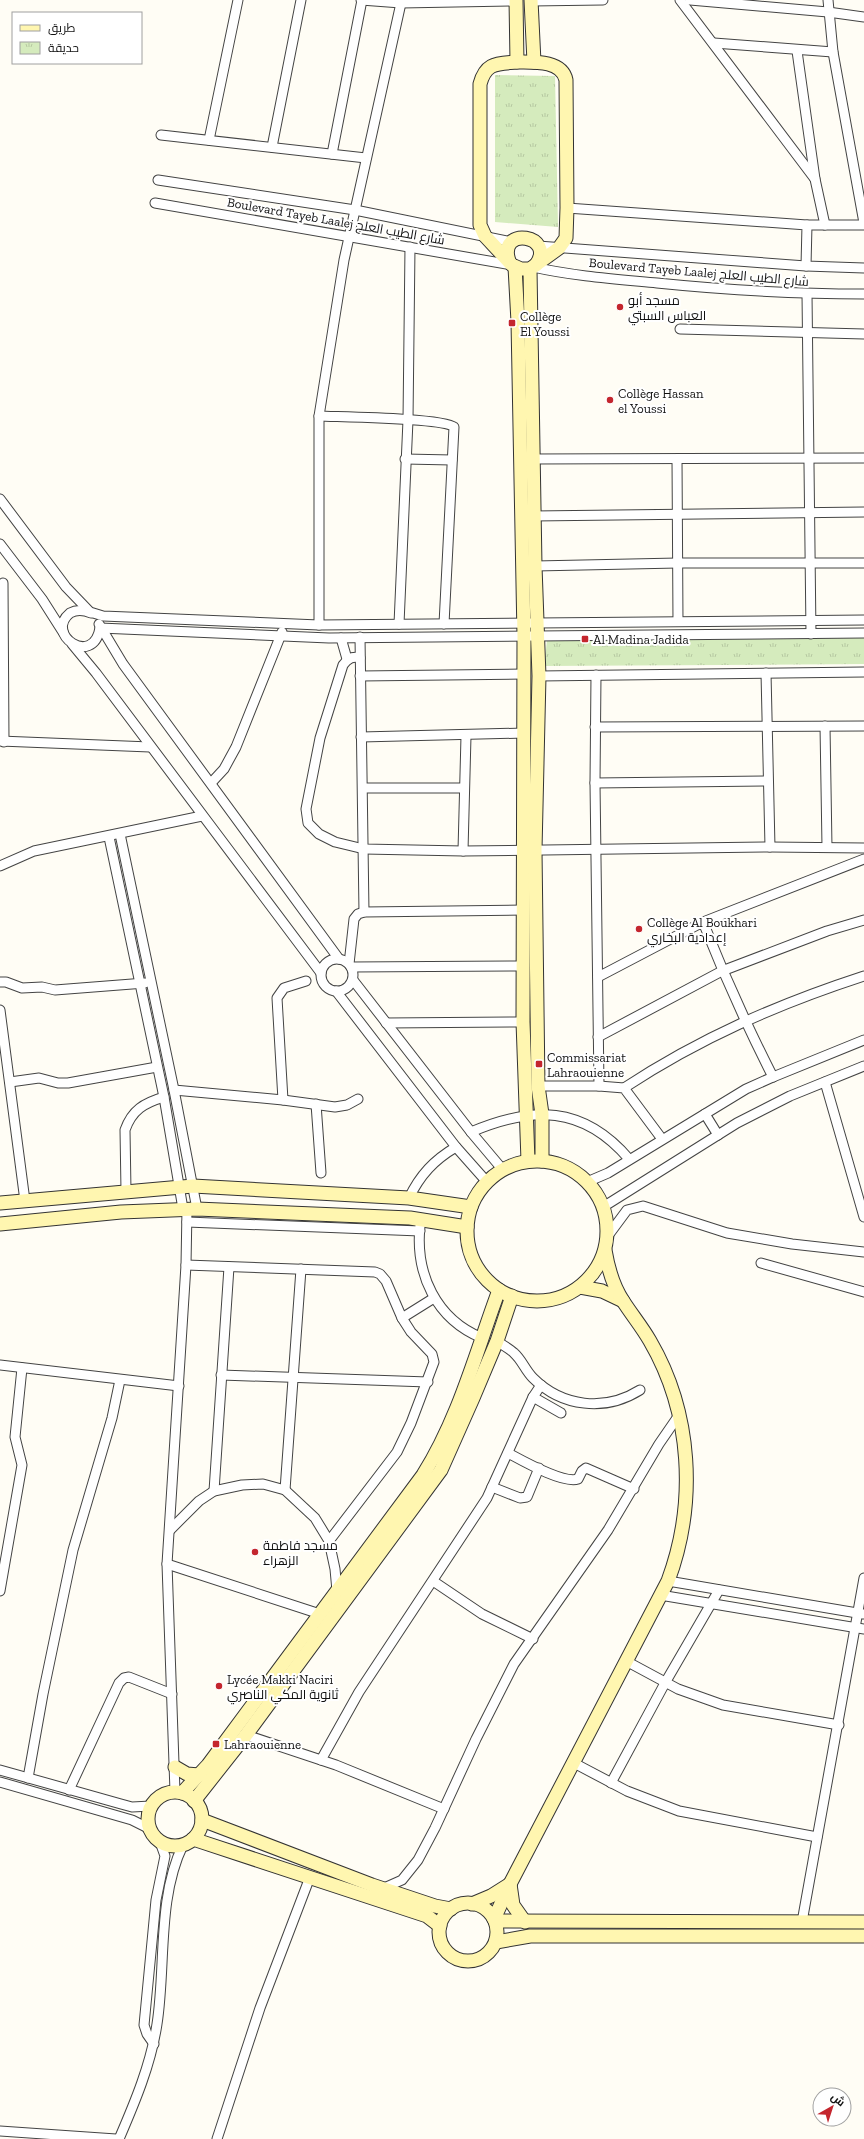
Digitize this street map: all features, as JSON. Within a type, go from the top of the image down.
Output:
[{"type":"street","points":[[209,140],[238,0]]},
{"type":"street","points":[[272,147],[302,0]]},
{"type":"street","points":[[332,154],[362,0],[401,3],[516,1],[517,62]]},
{"type":"street","points":[[534,62],[531,0],[603,0]]},
{"type":"street","points":[[680,0],[714,43],[815,179]]},
{"type":"street","points":[[690,0],[828,12],[864,18]]},
{"type":"street","points":[[567,208],[807,225],[864,224],[833,52],[828,0]]},
{"type":"street","points":[[319,625],[319,416],[336,297],[401,3]]},
{"type":"street","points":[[714,43],[797,51],[833,52]]},
{"type":"street","points":[[797,51],[815,179],[825,225]]},
{"type":"street","points":[[517,62],[534,62],[556,66],[565,75],[566,238],[559,248],[533,267],[522,270],[512,264],[481,231],[480,84],[483,74],[492,65],[517,62]]},
{"type":"street","points":[[161,135],[366,158]]},
{"type":"street","name":"Boulevard Tayeb Laalej شارع الطيب العلج","points":[[158,180],[355,210],[512,242]]},
{"type":"street","name":"Boulevard Tayeb Laalej شارع الطيب العلج","points":[[155,203],[512,264]]},
{"type":"street","points":[[806,266],[807,225]]},
{"type":"street","points":[[528,1161],[528,1115],[523,1022],[524,910],[529,850],[539,676],[532,459],[533,267],[540,256],[538,246],[535,242],[526,237],[521,237],[512,242],[508,251],[512,264],[518,322],[524,636],[524,733],[529,850],[538,1086],[542,1114],[542,1161]]},
{"type":"street","name":"Boulevard Tayeb Laalej شارع الطيب العلج","points":[[538,246],[806,266],[864,268]]},
{"type":"street","points":[[398,624],[408,420],[410,247]]},
{"type":"street","name":"Boulevard Tayeb Laalej شارع الطيب العلج","points":[[533,267],[607,279],[708,288],[807,294],[864,294]]},
{"type":"street","points":[[807,294],[809,334],[808,459],[811,634]]},
{"type":"street","points":[[680,328],[809,334],[864,334]]},
{"type":"street","points":[[319,416],[408,420],[446,424],[454,427],[444,624]]},
{"type":"street","points":[[532,459],[864,458]]},
{"type":"street","points":[[405,459],[452,460]]},
{"type":"street","points":[[677,459],[678,621]]},
{"type":"street","points":[[0,499],[66,587],[96,617],[100,628],[123,664],[340,959],[350,966],[524,966]]},
{"type":"street","points":[[534,516],[864,512]]},
{"type":"street","points":[[0,544],[42,599],[64,634],[321,973],[324,985],[336,991],[456,1146],[486,1182]]},
{"type":"street","points":[[535,566],[678,563],[864,563]]},
{"type":"street","points":[[3,583],[2,742],[150,747]]},
{"type":"street","points":[[64,634],[63,625],[69,614],[80,610],[102,616],[319,625],[864,620]]},
{"type":"street","points":[[210,783],[224,769],[236,747],[286,624]]},
{"type":"street","points":[[100,628],[341,638],[864,633]]},
{"type":"street","points":[[71,643],[79,646],[91,644],[96,640],[100,628]]},
{"type":"street","points":[[360,637],[364,912]]},
{"type":"street","points":[[341,638],[347,659]]},
{"type":"street","points":[[360,658],[355,657],[347,659],[343,665],[320,738],[306,819],[319,834],[335,842],[364,849],[463,851],[770,846],[864,848]]},
{"type":"street","points":[[539,676],[864,672]]},
{"type":"street","points":[[766,673],[767,781],[770,846]]},
{"type":"street","points":[[360,676],[524,674]]},
{"type":"street","points":[[596,675],[595,783],[599,1086]]},
{"type":"street","points":[[825,726],[827,847]]},
{"type":"street","points":[[595,727],[864,726]]},
{"type":"street","points":[[362,737],[466,736],[524,733]]},
{"type":"street","points":[[463,851],[466,736]]},
{"type":"street","points":[[595,783],[767,781]]},
{"type":"street","points":[[363,788],[464,788]]},
{"type":"street","points":[[0,866],[34,851],[109,837],[202,816]]},
{"type":"street","points":[[120,834],[193,1186],[188,1212],[179,1386],[167,1564],[175,1767],[179,1793]]},
{"type":"street","points":[[109,837],[164,1096],[180,1186],[188,1212]]},
{"type":"street","points":[[598,977],[703,922],[864,859]]},
{"type":"street","points":[[503,1170],[471,1132],[353,980],[350,966],[354,919],[358,914],[364,912],[524,910]]},
{"type":"street","points":[[598,1036],[722,971],[827,931],[864,920]]},
{"type":"street","points":[[703,922],[744,1022],[773,1077]]},
{"type":"street","points":[[321,973],[327,962],[340,959]]},
{"type":"street","points":[[538,1086],[599,1086],[624,1088],[665,1061],[744,1022],[803,996],[864,976]]},
{"type":"street","points":[[336,991],[343,990],[349,986],[353,980]]},
{"type":"street","points":[[283,1100],[277,998],[284,988],[306,981]]},
{"type":"street","points":[[0,982],[10,983],[22,988],[42,987],[55,990],[151,983]]},
{"type":"street","points":[[0,1010],[25,1201]]},
{"type":"street","points":[[386,1023],[523,1022]]},
{"type":"street","points":[[587,1182],[601,1177],[705,1114],[773,1077],[864,1040]]},
{"type":"street","points":[[603,1207],[718,1135],[763,1109],[864,1066]]},
{"type":"street","points":[[10,1082],[38,1078],[58,1083],[68,1083],[157,1067]]},
{"type":"street","points":[[825,1082],[864,1217]]},
{"type":"street","points":[[624,1088],[662,1139]]},
{"type":"street","points":[[174,1090],[341,1107],[358,1099]]},
{"type":"street","points":[[126,1191],[125,1130],[127,1123],[139,1108],[149,1101],[164,1096]]},
{"type":"street","points":[[316,1104],[321,1173]]},
{"type":"street","points":[[471,1132],[501,1120],[528,1115],[542,1114],[562,1117],[581,1122],[599,1131],[616,1143],[629,1159]]},
{"type":"street","points":[[705,1114],[718,1135]]},
{"type":"street","points":[[409,1198],[417,1182],[428,1168],[441,1156],[456,1146]]},
{"type":"street","points":[[495,1920],[510,1884],[572,1762],[668,1581],[678,1550],[686,1503],[685,1454],[679,1415],[672,1390],[659,1358],[642,1327],[623,1301],[611,1277],[606,1244],[606,1217],[596,1193],[587,1182],[571,1170],[556,1164],[542,1161],[528,1161],[503,1170],[486,1182],[471,1207],[467,1227],[469,1246],[478,1269],[499,1290],[512,1296],[536,1301],[549,1300],[565,1295],[580,1287],[596,1270],[606,1244],[627,1210],[643,1206],[727,1233],[792,1244],[864,1252]]},
{"type":"street","points":[[0,1203],[193,1186],[409,1198],[471,1207]]},
{"type":"street","points":[[0,1224],[121,1212],[188,1212],[420,1226],[467,1227]]},
{"type":"street","points":[[420,1226],[420,1259],[428,1285],[434,1298],[448,1317],[468,1332],[482,1338]]},
{"type":"street","points":[[761,1263],[864,1292]]},
{"type":"street","points":[[186,1265],[375,1272],[380,1274],[386,1281],[402,1318],[434,1359],[428,1382],[396,1452],[329,1541]]},
{"type":"street","points":[[214,1491],[229,1267]]},
{"type":"street","points":[[285,1490],[301,1269]]},
{"type":"street","points":[[580,1287],[602,1291],[623,1301]]},
{"type":"street","points":[[150,1829],[148,1818],[151,1806],[161,1796],[179,1793],[199,1775],[414,1488],[432,1461],[460,1401],[499,1290]]},
{"type":"street","points":[[194,1801],[246,1735],[441,1470],[453,1447],[496,1341],[512,1296]]},
{"type":"street","points":[[402,1318],[434,1298]]},
{"type":"street","points":[[496,1341],[514,1353],[540,1385],[572,1401],[590,1404],[608,1403],[625,1399],[640,1390]]},
{"type":"street","points":[[0,1365],[179,1386]]},
{"type":"street","points":[[0,1591],[22,1465],[15,1437],[22,1368]]},
{"type":"street","points":[[221,1374],[293,1378],[428,1382]]},
{"type":"street","points":[[28,1778],[43,1694],[73,1550],[112,1418],[120,1380]]},
{"type":"street","points":[[321,1760],[350,1708],[492,1487],[532,1397],[540,1385]]},
{"type":"street","points":[[532,1397],[561,1413]]},
{"type":"street","points":[[384,1888],[402,1880],[412,1869],[426,1846],[514,1664],[608,1530],[634,1489],[659,1444],[679,1415]]},
{"type":"street","points":[[508,1453],[557,1476],[575,1480],[578,1479],[582,1470],[586,1468],[634,1489]]},
{"type":"street","points":[[492,1487],[520,1498],[527,1497],[539,1468]]},
{"type":"street","points":[[170,1530],[199,1501],[214,1491],[242,1485],[263,1484],[285,1490],[315,1518],[329,1541],[335,1569],[336,1591]]},
{"type":"street","points":[[167,1564],[320,1614]]},
{"type":"street","points":[[802,1922],[839,1725],[860,1628],[864,1578]]},
{"type":"street","points":[[433,1581],[482,1614],[533,1639]]},
{"type":"street","points":[[668,1581],[861,1614]]},
{"type":"street","points":[[611,1783],[665,1683],[719,1590]]},
{"type":"street","points":[[660,1595],[860,1628]]},
{"type":"street","points":[[626,1661],[665,1683],[708,1700],[739,1709],[839,1725]]},
{"type":"street","points":[[69,1790],[119,1683],[124,1678],[129,1677],[172,1694]]},
{"type":"street","points":[[246,1735],[321,1760],[444,1809]]},
{"type":"street","points":[[572,1762],[611,1783],[661,1805],[696,1816],[818,1837]]},
{"type":"street","points":[[175,1767],[187,1774],[199,1775]]},
{"type":"street","points":[[0,1770],[132,1807],[151,1806]]},
{"type":"street","points":[[0,1782],[132,1820],[150,1829],[160,1842],[165,1856],[156,1900],[144,2025],[147,2034],[154,2044]]},
{"type":"street","points":[[0,2131],[118,2139],[138,2091],[154,2044],[158,2018],[167,1902],[176,1864],[188,1842],[200,1827],[202,1820],[198,1806],[194,1801],[179,1793]]},
{"type":"street","points":[[202,1820],[384,1888],[451,1909]]},
{"type":"street","points":[[160,1842],[175,1846],[188,1842],[310,1877],[426,1916],[440,1926]]},
{"type":"street","points":[[217,2139],[260,2008],[310,1877]]},
{"type":"street","points":[[472,1904],[484,1908],[495,1920],[498,1930],[496,1942],[485,1956],[476,1960],[466,1961],[457,1959],[448,1953],[442,1945],[440,1926],[446,1914],[458,1905],[472,1904],[491,1896],[510,1884]]},
{"type":"street","points":[[510,1884],[513,1905],[525,1922]]},
{"type":"street","points":[[495,1920],[525,1922],[864,1922]]},
{"type":"street","points":[[496,1942],[530,1936],[864,1936]]},
{"type":"green space","points":[[495,75],[555,76],[558,227],[495,222]]},
{"type":"green space","points":[[864,638],[864,664],[544,666],[547,641]]},
{"type":"place","name":"مسجد أبو العباس السبتي","points":[[620,307]]},
{"type":"place","name":"Collège El Youssi","points":[[512,323]]},
{"type":"place","name":"Collège Hassan el Youssi","points":[[610,400]]},
{"type":"place","name":"Al Madina Jadida","points":[[585,639]]},
{"type":"place","name":"Collège Al Boukhari إعدادية البخاري","points":[[639,929]]},
{"type":"place","name":"Commissariat Lahraouienne","points":[[539,1064]]},
{"type":"place","name":"مسجد فاطمة الزهراء","points":[[255,1552]]},
{"type":"place","name":"Lycée Makki Naciri ثانوية المكي الناصري","points":[[219,1686]]},
{"type":"place","name":"Lahraouienne","points":[[216,1744]]}]
